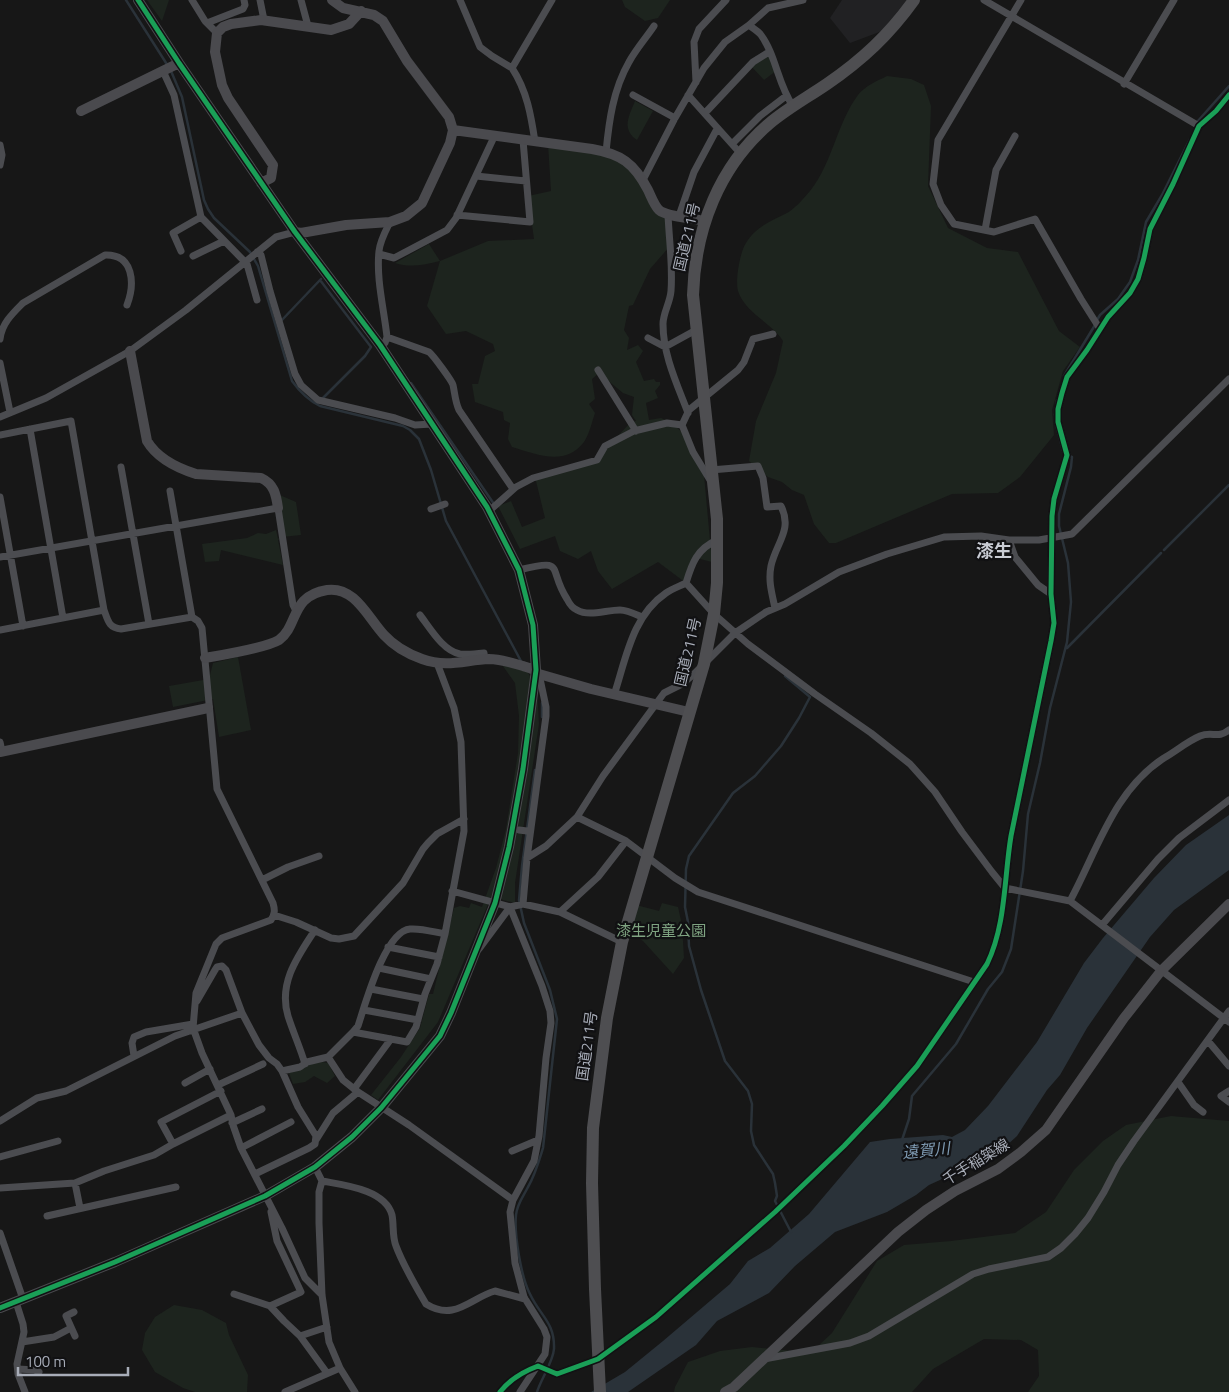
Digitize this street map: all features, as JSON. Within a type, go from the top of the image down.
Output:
[{"type":"highway","name":"国道211号","points":[[600,1392],[592,1183],[593,1128],[607,1018],[622,942],[704,664],[714,614],[717,583],[717,519],[692,295],[693,269],[704,221],[736,149],[769,124],[789,101],[834,79],[881,41],[900,20],[914,0]]},
{"type":"street","points":[[138,0],[295,232],[380,345],[489,510],[519,570],[533,625],[538,672],[546,707],[523,904]]},
{"type":"street","points":[[192,0],[207,23],[217,33]]},
{"type":"street","points":[[207,23],[243,9],[245,5],[244,0]]},
{"type":"street","points":[[260,0],[264,20]]},
{"type":"street","points":[[301,0],[308,26]]},
{"type":"street","points":[[0,417],[46,398],[130,351],[186,310],[276,237],[295,232],[300,234],[346,225],[390,222],[406,216],[422,204],[450,143],[453,130],[449,117],[406,61],[383,21],[374,15],[332,0]]},
{"type":"street","points":[[460,0],[480,47],[512,68],[525,92],[536,142]]},
{"type":"street","points":[[512,68],[552,0]]},
{"type":"street","points":[[696,82],[694,42],[699,29],[726,0]]},
{"type":"street","points":[[643,180],[675,118],[704,68],[725,42],[768,8],[804,0]]},
{"type":"street","points":[[984,0],[1124,84],[1199,126]]},
{"type":"street","points":[[1022,0],[938,140],[933,184],[941,205],[954,224],[994,232],[1035,219],[1081,300],[1100,329]]},
{"type":"street","points":[[1124,84],[1174,0]]},
{"type":"street","points":[[261,183],[271,178],[273,165],[228,98],[222,85],[215,52],[217,33],[223,27],[231,24],[264,20],[331,30],[349,24],[361,11]]},
{"type":"street","points":[[749,24],[760,34],[789,101]]},
{"type":"street","points":[[606,152],[610,118],[622,78],[630,61],[654,26]]},
{"type":"street","points":[[705,114],[750,65],[769,52]]},
{"type":"street","points":[[81,110],[179,63]]},
{"type":"street","points":[[163,71],[174,95],[201,217],[246,264],[257,300]]},
{"type":"street","points":[[633,95],[675,118]]},
{"type":"street","points":[[688,95],[736,149]]},
{"type":"street","points":[[500,1392],[508,1381],[538,1366],[557,1374],[598,1363],[690,1289],[775,1212],[844,1146],[882,1106],[917,1066],[992,954],[997,937],[1011,839],[1054,623],[1051,594],[1052,516],[1054,500],[1067,455],[1058,422],[1058,409],[1062,393],[1067,377],[1108,317],[1130,294],[1138,279],[1150,229],[1199,126],[1216,112],[1229,95]]},
{"type":"street","points":[[688,412],[665,347],[663,323],[671,292],[673,215],[717,128]]},
{"type":"street","points":[[453,130],[606,152],[626,161],[643,180],[661,212],[704,221]]},
{"type":"street","points":[[379,254],[394,258],[446,230],[457,215],[494,136]]},
{"type":"street","points":[[985,230],[996,170],[1015,136]]},
{"type":"street","points":[[457,215],[530,222],[523,140]]},
{"type":"street","points":[[0,145],[2,155],[0,165]]},
{"type":"street","points":[[476,176],[526,182]]},
{"type":"street","points":[[182,252],[173,233],[201,217]]},
{"type":"street","points":[[380,345],[385,343],[387,337],[378,265],[382,237],[390,222]]},
{"type":"street","points":[[194,256],[224,241]]},
{"type":"street","points":[[256,252],[261,255],[295,374],[302,385],[318,400],[395,418],[415,425],[432,424]]},
{"type":"street","points":[[0,339],[5,324],[23,303],[105,255],[119,257],[125,261],[130,272],[131,296],[128,305]]},
{"type":"street","points":[[665,347],[696,330]]},
{"type":"street","points":[[713,483],[693,452],[682,425],[688,412],[738,370],[744,362],[753,339],[774,334]]},
{"type":"street","points":[[387,337],[429,352],[434,356],[453,385],[455,401],[459,410],[513,489]]},
{"type":"street","points":[[648,338],[665,347]]},
{"type":"street","points":[[130,351],[147,441],[152,450],[160,457],[196,474],[261,478],[268,481],[273,487],[293,605],[296,612]]},
{"type":"street","points":[[0,363],[10,412]]},
{"type":"street","points":[[598,370],[636,430]]},
{"type":"street","points":[[527,858],[546,846],[577,817],[602,776],[664,693],[682,684],[734,633],[839,572],[887,554],[944,537],[981,536],[1009,540],[1039,540],[1072,534],[1229,379]]},
{"type":"street","points":[[0,435],[71,421],[104,610],[109,624],[115,628],[192,617],[198,621],[202,628],[217,789],[273,903],[274,915],[271,920],[264,924],[222,938],[216,944],[196,994],[193,1026],[232,1119],[241,1148],[305,1278],[322,1295]]},
{"type":"street","points":[[489,510],[513,489],[533,478],[597,460],[605,446],[636,430],[667,423],[682,425]]},
{"type":"street","points":[[30,429],[62,618]]},
{"type":"street","points":[[711,470],[758,466],[763,478],[767,507],[781,506],[784,512],[786,526],[771,564],[769,582],[776,608]]},
{"type":"street","points":[[120,467],[149,624]]},
{"type":"street","points":[[170,491],[192,617]]},
{"type":"street","points":[[0,497],[22,626]]},
{"type":"street","points":[[431,509],[445,504]]},
{"type":"street","points":[[0,557],[278,508]]},
{"type":"street","points":[[614,695],[636,629],[642,617],[654,602],[667,592],[686,583],[692,564],[699,553],[706,545],[717,540]]},
{"type":"street","points":[[1009,540],[1015,556],[1038,585],[1051,594]]},
{"type":"street","points":[[519,570],[544,564],[551,565],[555,568],[562,592],[574,610],[586,613],[620,610],[642,617]]},
{"type":"street","points":[[686,583],[734,633],[782,670],[871,733],[910,764],[935,792],[962,832],[1005,888],[1070,901],[1227,1020]]},
{"type":"street","points":[[205,658],[270,644],[280,639],[302,603],[317,592],[330,590],[346,593],[361,606],[384,635],[394,644],[422,659],[436,663],[452,664],[485,660],[505,661],[614,695],[690,712]]},
{"type":"street","points":[[0,630],[104,610]]},
{"type":"street","points":[[420,615],[450,650],[458,654],[468,655],[484,653],[485,660]]},
{"type":"street","points":[[353,1032],[407,1042],[416,1027],[445,934],[464,831],[464,782],[461,742],[454,708],[436,663]]},
{"type":"street","points":[[0,1308],[267,1200],[315,1167],[352,1137],[381,1108],[440,1036],[495,904],[511,838],[538,672]]},
{"type":"street","points":[[1,749],[208,708]]},
{"type":"street","points":[[1070,901],[1103,832],[1130,788],[1162,760],[1200,736],[1210,733],[1217,736],[1224,735],[1229,730]]},
{"type":"street","points":[[1104,926],[1158,859],[1179,838],[1229,800]]},
{"type":"street","points":[[577,817],[626,841],[675,878],[698,892],[974,982]]},
{"type":"street","points":[[274,915],[331,938],[339,940],[354,936],[403,882],[422,849],[437,834],[464,819]]},
{"type":"street","points":[[560,912],[598,877],[626,841]]},
{"type":"street","points":[[262,880],[288,867],[319,856]]},
{"type":"street","points":[[452,891],[510,907],[523,904],[560,912],[622,942]]},
{"type":"street","name":"千手稲築線","points":[[725,1392],[734,1387],[898,1232],[948,1196],[998,1169],[1022,1152],[1046,1130],[1160,970],[1229,904]]},
{"type":"street","points":[[476,952],[510,907]]},
{"type":"street","points":[[510,907],[542,986],[550,1011],[551,1023],[534,1162],[514,1200],[510,1212],[515,1263],[525,1299],[547,1337],[545,1354],[520,1392]]},
{"type":"street","points":[[282,1071],[328,1057],[353,1032],[358,1026],[378,968],[388,947],[401,933],[410,929],[445,934]]},
{"type":"street","points":[[305,1064],[285,1004],[285,990],[293,965],[315,930]]},
{"type":"street","points":[[388,947],[439,957]]},
{"type":"street","points":[[194,1008],[214,970],[219,966],[226,970],[242,1013],[259,1044],[282,1071],[298,1107],[316,1136],[316,1140]]},
{"type":"street","points":[[378,968],[431,979]]},
{"type":"street","points":[[371,989],[424,999]]},
{"type":"street","points":[[364,1010],[418,1020]]},
{"type":"street","points":[[763,1359],[850,1343],[869,1336],[973,1274],[1048,1257],[1061,1248],[1088,1218],[1134,1141],[1208,1041],[1227,1020],[1229,1011]]},
{"type":"street","points":[[0,1121],[37,1098],[66,1091],[174,1036],[242,1013]]},
{"type":"street","points":[[134,1056],[132,1043],[134,1036],[146,1032],[193,1026]]},
{"type":"street","points":[[255,1174],[315,1144],[333,1113],[356,1090],[391,1039]]},
{"type":"street","points":[[1208,1041],[1229,1066]]},
{"type":"street","points":[[328,1057],[343,1080],[356,1090],[409,1125],[514,1200]]},
{"type":"street","points":[[173,1144],[162,1122],[263,1064]]},
{"type":"street","points":[[185,1082],[210,1069]]},
{"type":"street","points":[[1178,1082],[1194,1105],[1203,1112]]},
{"type":"street","points":[[1229,1091],[1222,1096],[1229,1102]]},
{"type":"street","points":[[0,1188],[75,1183],[104,1170],[154,1155],[173,1144],[232,1119],[262,1109]]},
{"type":"street","points":[[241,1148],[291,1122]]},
{"type":"street","points":[[512,1152],[538,1140]]},
{"type":"street","points":[[0,1157],[58,1142]]},
{"type":"street","points":[[315,1167],[322,1181],[319,1192],[319,1223],[322,1295],[327,1327],[330,1342],[340,1368],[355,1392]]},
{"type":"street","points":[[322,1181],[369,1192],[390,1208],[396,1245],[426,1304],[433,1309],[462,1308],[495,1291],[525,1299]]},
{"type":"street","points":[[75,1183],[80,1208]]},
{"type":"street","points":[[47,1216],[176,1187]]},
{"type":"street","points":[[267,1200],[277,1241],[301,1292],[270,1306]]},
{"type":"street","points":[[0,1233],[20,1300],[23,1324],[18,1374],[25,1392]]},
{"type":"street","points":[[234,1294],[270,1306],[300,1336],[326,1373]]},
{"type":"street","points":[[74,1312],[66,1316],[75,1336]]},
{"type":"street","points":[[300,1336],[327,1327]]},
{"type":"street","points":[[22,1342],[54,1337],[71,1328]]},
{"type":"street","points":[[285,1392],[340,1368]]},
{"type":"street","points":[[18,1369],[31,1369],[39,1372]]},
{"type":"shaded area","points":[[842,0],[907,0],[882,31],[850,43],[830,18]]},
{"type":"green space","points":[[147,0],[169,0],[162,21]]},
{"type":"green space","points":[[622,0],[670,0],[658,18],[645,21],[625,7]]},
{"type":"green space","points":[[769,52],[776,71],[764,80],[750,65]]},
{"type":"green space","points":[[887,76],[911,79],[924,85],[931,106],[928,186],[948,228],[987,248],[1018,252],[1059,331],[1080,347],[1063,371],[1052,410],[1054,435],[1020,477],[998,493],[952,494],[836,543],[829,543],[814,524],[804,495],[792,490],[782,482],[768,477],[749,461],[756,421],[776,373],[783,341],[741,299],[737,286],[738,273],[742,253],[750,237],[763,226],[799,204],[818,180],[824,169],[845,118],[858,95],[868,86]]},
{"type":"green space","points":[[635,101],[653,111],[637,140],[632,136],[628,127],[629,117]]},
{"type":"green space","points":[[548,144],[626,161],[668,214],[670,246],[650,269],[633,305],[629,306],[624,330],[629,338],[627,350],[638,345],[643,351],[636,362],[644,381],[654,379],[656,382],[660,382],[655,391],[658,398],[646,403],[649,420],[661,418],[672,423],[685,435],[704,475],[712,562],[696,558],[686,583],[658,562],[612,589],[598,571],[591,551],[578,559],[560,551],[555,536],[520,549],[498,506],[511,501],[522,527],[545,518],[535,477],[592,463],[631,422],[636,421],[632,415],[634,397],[623,393],[599,373],[592,379],[595,399],[589,404],[595,413],[586,439],[576,450],[568,454],[550,456],[512,447],[508,439],[510,423],[504,420],[503,412],[475,402],[472,384],[478,384],[485,356],[495,351],[493,344],[466,331],[446,334],[427,306],[440,261],[488,241],[534,239],[528,196],[551,191]]},
{"type":"green space","points":[[429,244],[440,261],[417,265],[395,263]]},
{"type":"green space","points":[[275,493],[296,502],[301,535],[282,537],[278,540],[283,565],[221,550],[219,561],[205,562],[202,544],[247,538],[258,533],[266,534],[276,530],[278,539],[282,535]]},
{"type":"green space","points":[[238,657],[251,730],[219,737],[213,699],[173,707],[169,686],[209,679],[213,663]]},
{"type":"green space","points":[[500,662],[526,669],[537,689],[539,724],[515,883],[515,903],[492,895],[438,1022],[378,1100],[371,1095],[401,1057],[420,1028],[429,994],[433,994],[454,908],[460,906],[469,908],[471,903],[482,907],[496,868],[506,829],[518,753],[519,716],[515,683]]},
{"type":"green space","name":"漆生児童公園","points":[[662,903],[678,907],[682,925],[684,958],[673,974],[643,941],[629,932],[636,905],[659,911]]},
{"type":"green space","points":[[313,1063],[328,1063],[335,1076],[327,1083],[314,1076],[305,1082],[293,1084],[289,1073]]},
{"type":"green space","points":[[1171,1116],[1229,1121],[1229,1392],[1028,1392],[1039,1376],[1038,1350],[1021,1340],[984,1339],[933,1369],[912,1392],[674,1392],[688,1362],[720,1351],[752,1347],[794,1351],[818,1346],[832,1333],[877,1261],[904,1245],[1015,1233],[1046,1212],[1074,1170],[1103,1141],[1126,1125]]},
{"type":"green space","points":[[174,1305],[202,1310],[226,1323],[229,1335],[248,1375],[247,1392],[195,1392],[183,1388],[155,1372],[142,1350],[145,1333],[155,1317]]},
{"type":"water","name":"遠賀川","points":[[1229,815],[1229,870],[1174,910],[1150,937],[1087,1028],[1060,1075],[1047,1090],[1017,1136],[1005,1147],[957,1168],[887,1212],[835,1232],[795,1266],[769,1293],[717,1321],[696,1345],[628,1392],[591,1392],[625,1372],[663,1341],[730,1284],[748,1261],[770,1248],[809,1214],[870,1142],[943,1135],[952,1137],[965,1130],[988,1106],[1037,1042],[1084,963],[1103,938],[1154,878],[1186,845]]},
{"type":"waterway","points":[[126,0],[168,66]]},
{"type":"waterway","points":[[171,71],[182,97],[204,200],[214,218],[250,252],[258,266],[292,381],[304,395],[320,406],[403,426],[419,439],[431,470],[446,521],[522,663]]},
{"type":"waterway","points":[[1197,122],[1229,86]]},
{"type":"waterway","points":[[1097,320],[1118,299],[1130,282],[1138,260],[1146,222],[1190,139]]},
{"type":"waterway","points":[[281,321],[321,279]]},
{"type":"waterway","points":[[320,280],[371,347],[365,356],[322,399]]},
{"type":"waterway","points":[[1064,376],[1095,325]]},
{"type":"waterway","points":[[411,383],[494,504]]},
{"type":"waterway","points":[[1055,415],[1057,400]]},
{"type":"waterway","points":[[1056,425],[1063,451]]},
{"type":"waterway","name":"遠賀川","points":[[902,1140],[909,1119],[912,1096],[956,1044],[988,989],[1002,972],[1011,949],[1023,871],[1028,814],[1050,708],[1067,642],[1071,602],[1068,563],[1059,526],[1059,514],[1071,467],[1072,457],[1069,456]]},
{"type":"waterway","points":[[1164,550],[1229,485]]},
{"type":"waterway","points":[[1067,648],[1161,553]]},
{"type":"waterway","points":[[785,676],[810,697],[781,746],[755,776],[733,793],[689,856],[686,869],[685,907],[689,946],[701,990],[725,1061],[748,1091],[752,1104],[751,1131],[754,1145],[773,1174],[777,1196],[775,1201],[791,1232]]},
{"type":"waterway","points":[[542,703],[542,717]]},
{"type":"waterway","points":[[535,770],[519,900],[524,923],[550,990],[557,1019],[543,1148],[535,1173],[519,1204],[516,1215],[517,1244],[527,1287],[546,1320],[554,1340],[551,1359],[537,1392]]},
{"type":"cycle path","points":[[0,1308],[115,1262],[265,1196],[315,1167],[352,1137],[381,1108],[440,1036],[495,903],[509,847],[523,769],[536,670],[533,625],[519,570],[487,507],[380,345],[295,232],[138,0]]},
{"type":"cycle path","points":[[500,1392],[517,1376],[538,1366],[557,1374],[598,1359],[656,1317],[775,1212],[844,1146],[882,1106],[917,1066],[987,964],[998,933],[1004,901],[1011,836],[1054,623],[1051,594],[1052,516],[1054,499],[1067,455],[1058,422],[1058,409],[1062,393],[1067,377],[1108,317],[1130,293],[1138,279],[1150,229],[1199,126],[1216,111],[1229,95]]},
{"type":"district","name":"漆生","points":[[994,551]]}]
